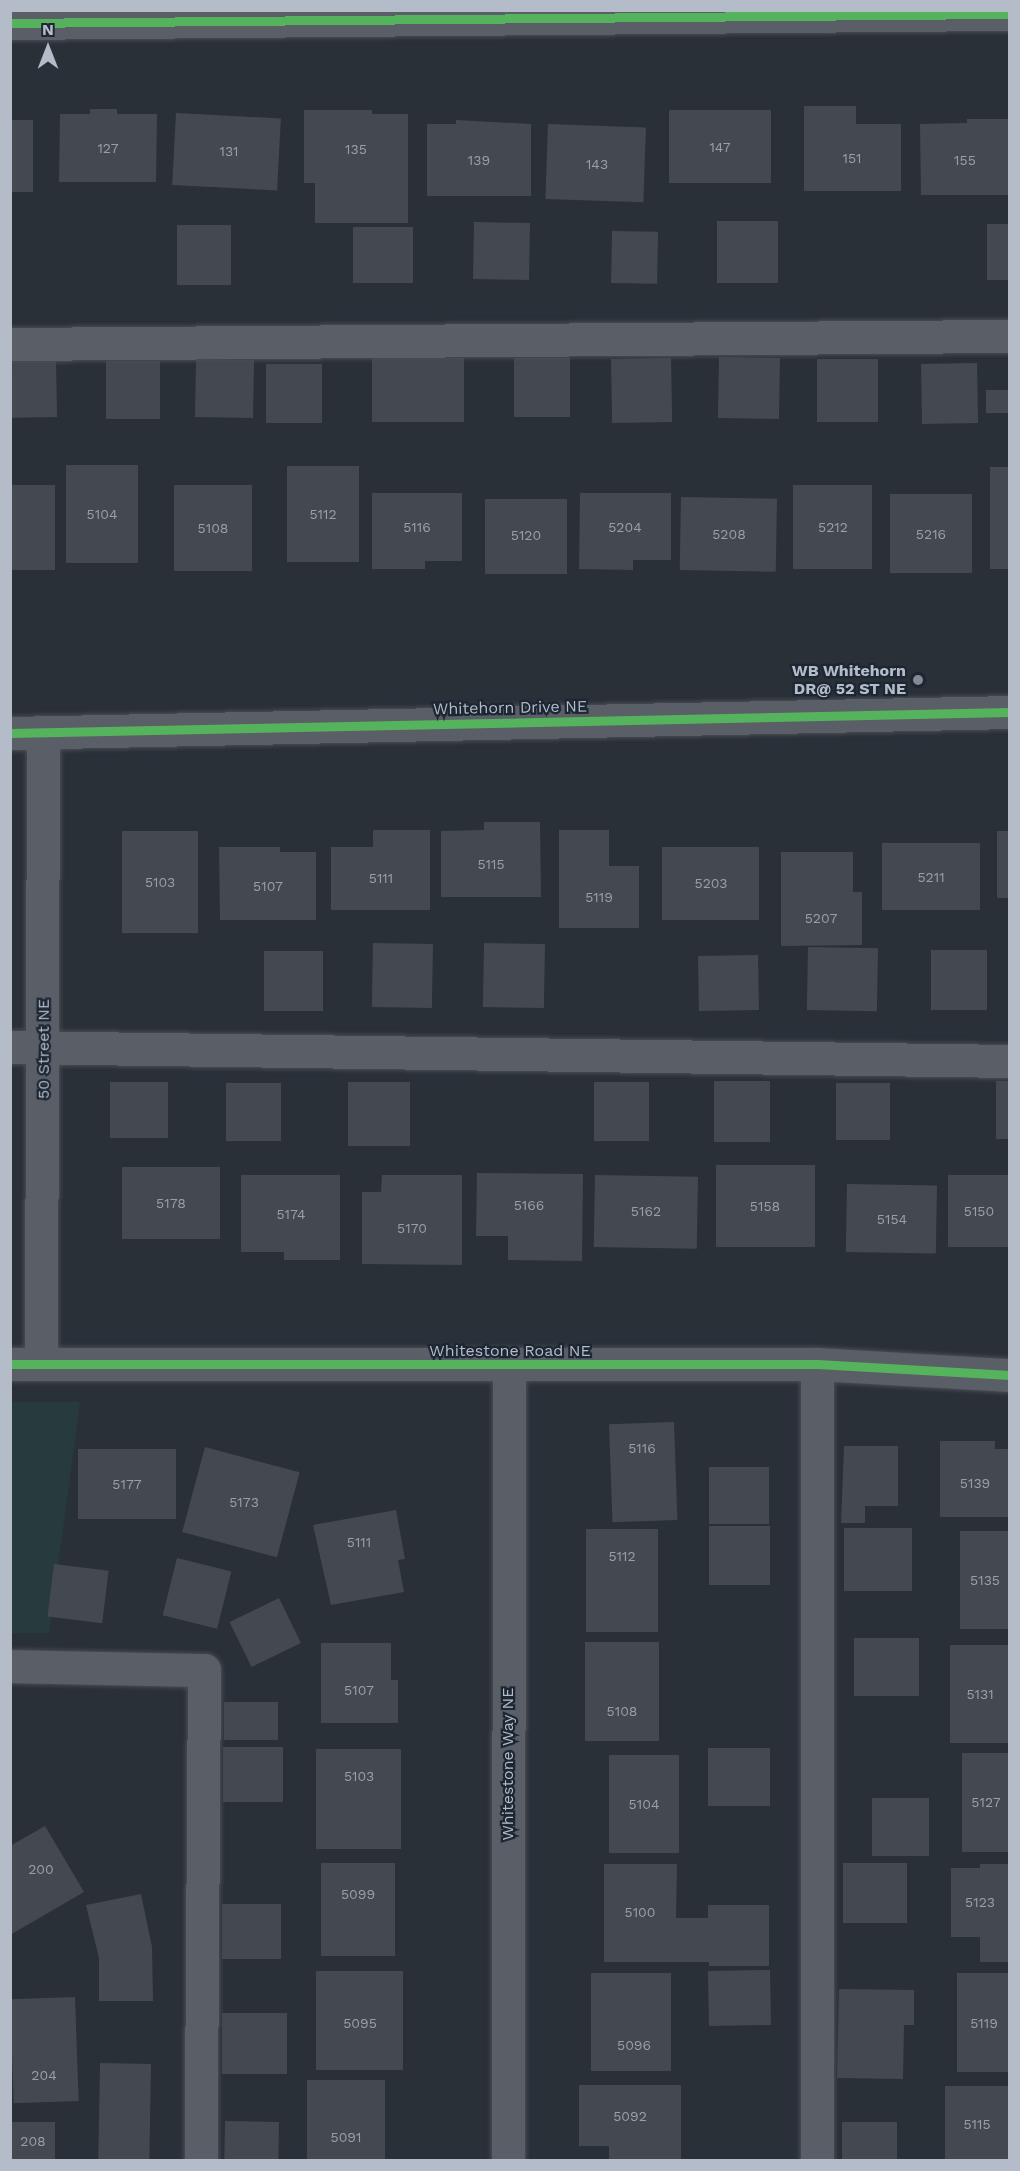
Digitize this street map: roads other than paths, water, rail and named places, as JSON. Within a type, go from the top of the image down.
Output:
[{"type":"street","points":[[10,22],[196,16],[1010,14]]},
{"type":"street","points":[[10,344],[1010,336]]},
{"type":"street","name":"Whitehorn Drive NE","points":[[10,733],[1010,712]]},
{"type":"street","name":"50 Street NE","points":[[26,1364],[45,1047],[43,733]]},
{"type":"street","points":[[10,1047],[1010,1061]]},
{"type":"street","name":"Whitestone Road NE","points":[[26,1364],[509,1367],[817,1365],[1010,1375]]},
{"type":"street","points":[[817,1365],[817,2160]]},
{"type":"street","name":"Whitestone Way NE","points":[[508,2160],[509,1367]]},
{"type":"street","points":[[10,1666],[204,1670],[201,2160]]},
{"type":"place","name":"WB Whitehorn DR@ 52 ST NE","points":[[918,680]]}]
